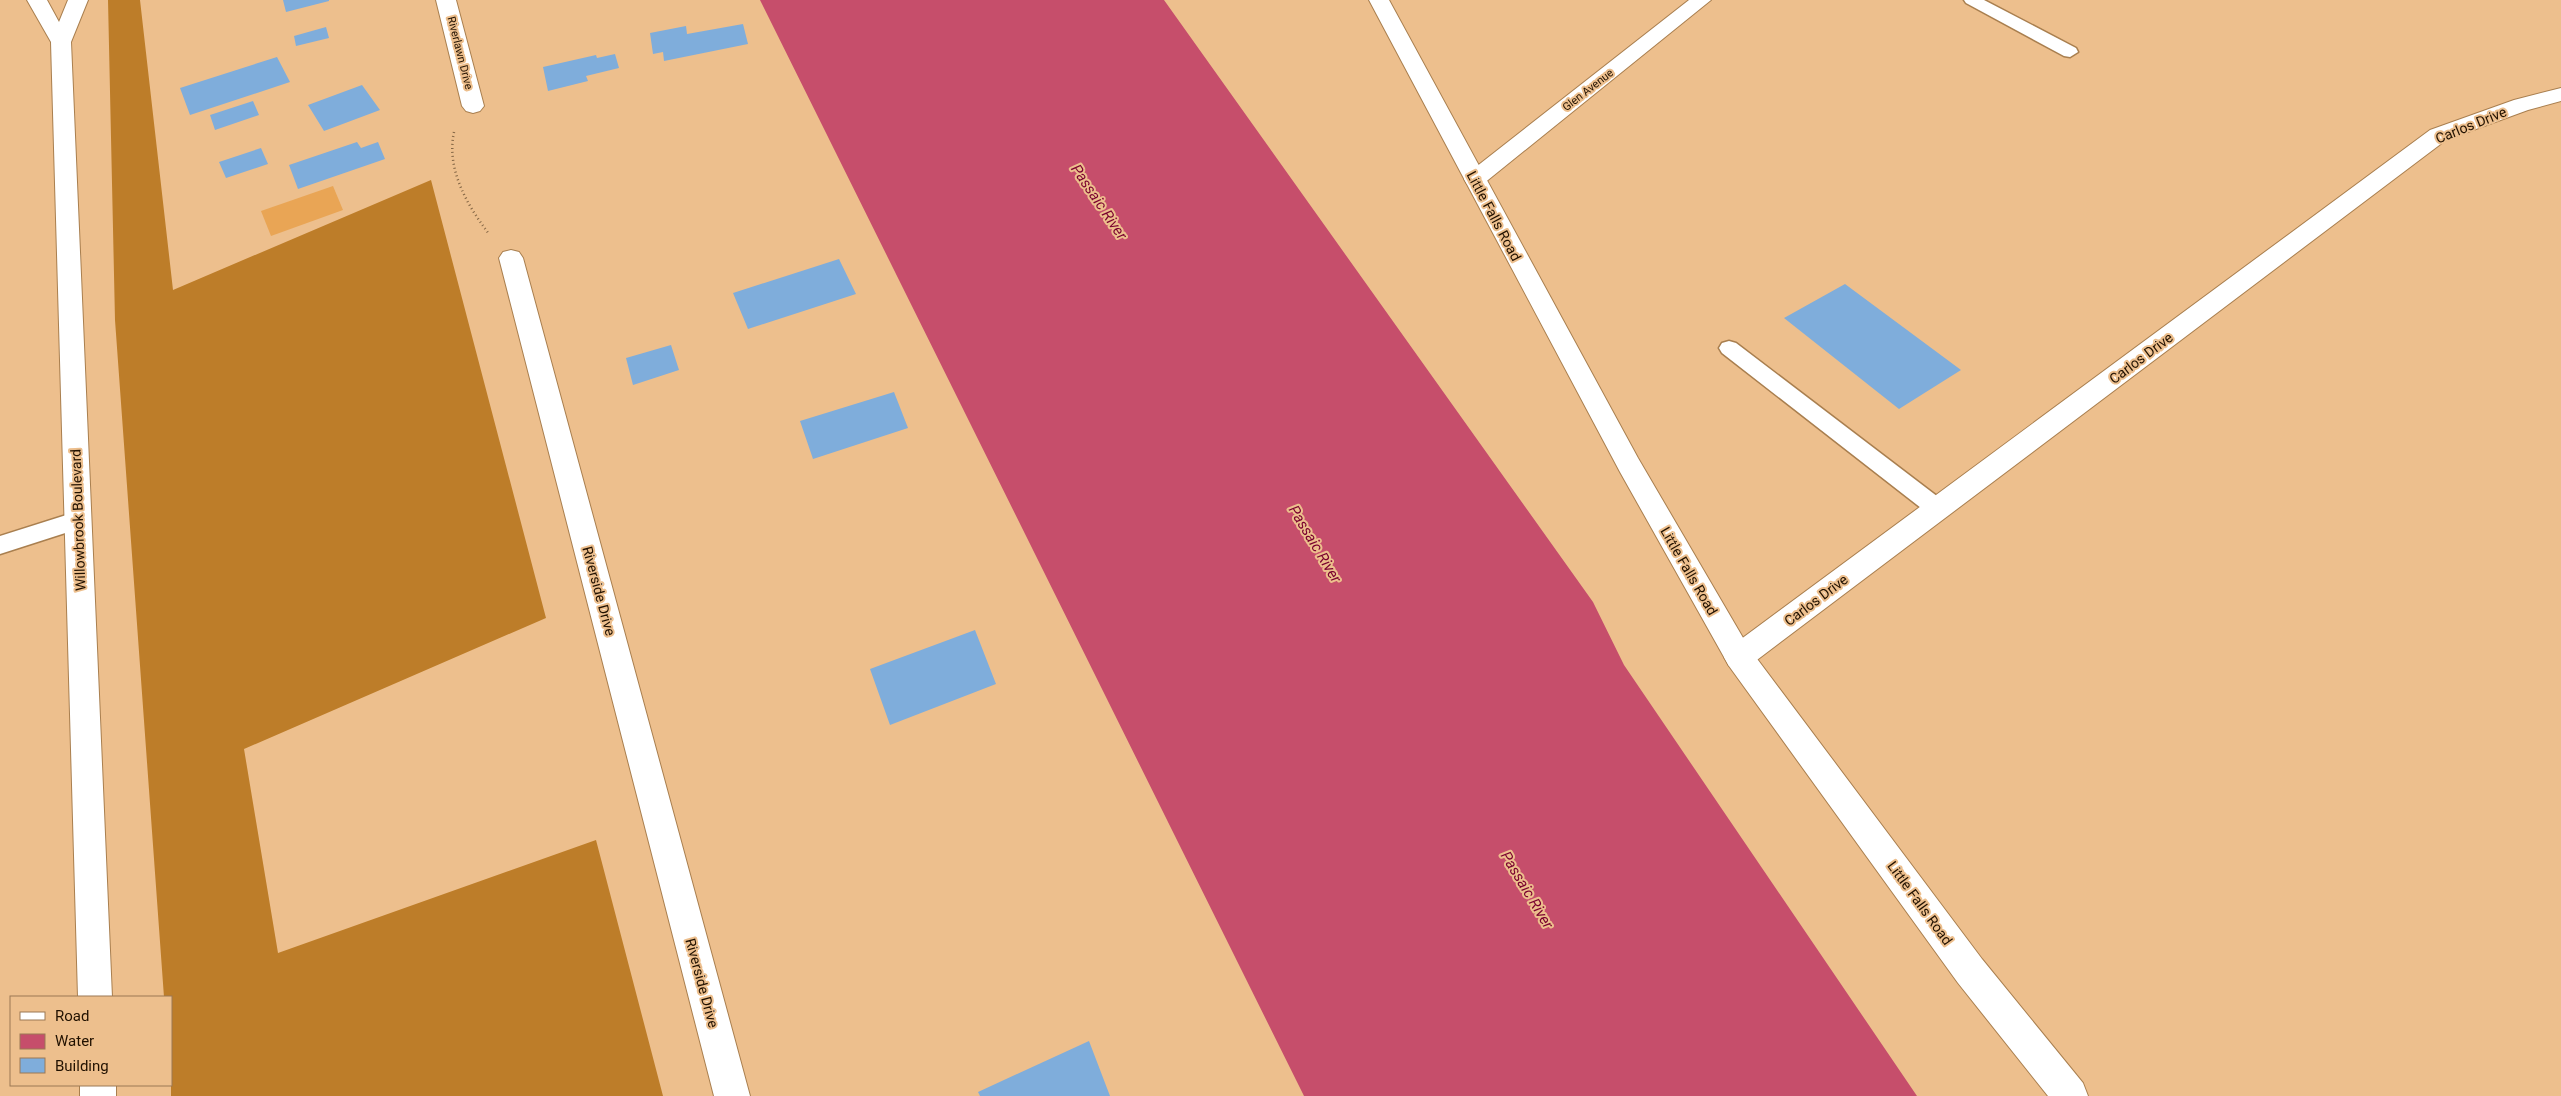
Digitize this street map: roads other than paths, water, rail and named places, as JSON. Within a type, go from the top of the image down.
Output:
[{"type":"street","name":"Willowbrook Boulevard","points":[[37,0],[61,42]]},
{"type":"street","name":"Willowbrook Boulevard","points":[[78,0],[61,42],[95,996]]},
{"type":"street","name":"Riverlawn Drive","points":[[446,0],[473,106]]},
{"type":"street","name":"Little Falls Road","points":[[1379,0],[1629,465],[1739,657],[1970,971],[2070,1096]]},
{"type":"street","name":"Glen Avenue","points":[[1475,179],[1701,0]]},
{"type":"street","name":"Carlos Drive","points":[[1739,657],[2438,136],[2521,105],[2561,94]]},
{"type":"street","name":"Riverside Drive","points":[[511,258],[732,1096]]},
{"type":"lane","points":[[1972,0],[2070,52]]},
{"type":"lane","points":[[1729,348],[1938,509]]},
{"type":"lane","points":[[0,545],[78,520]]},
{"type":"water","name":"Passaic River","points":[[760,0],[1164,0],[1593,602],[1624,665],[1917,1096],[1304,1096]]}]
